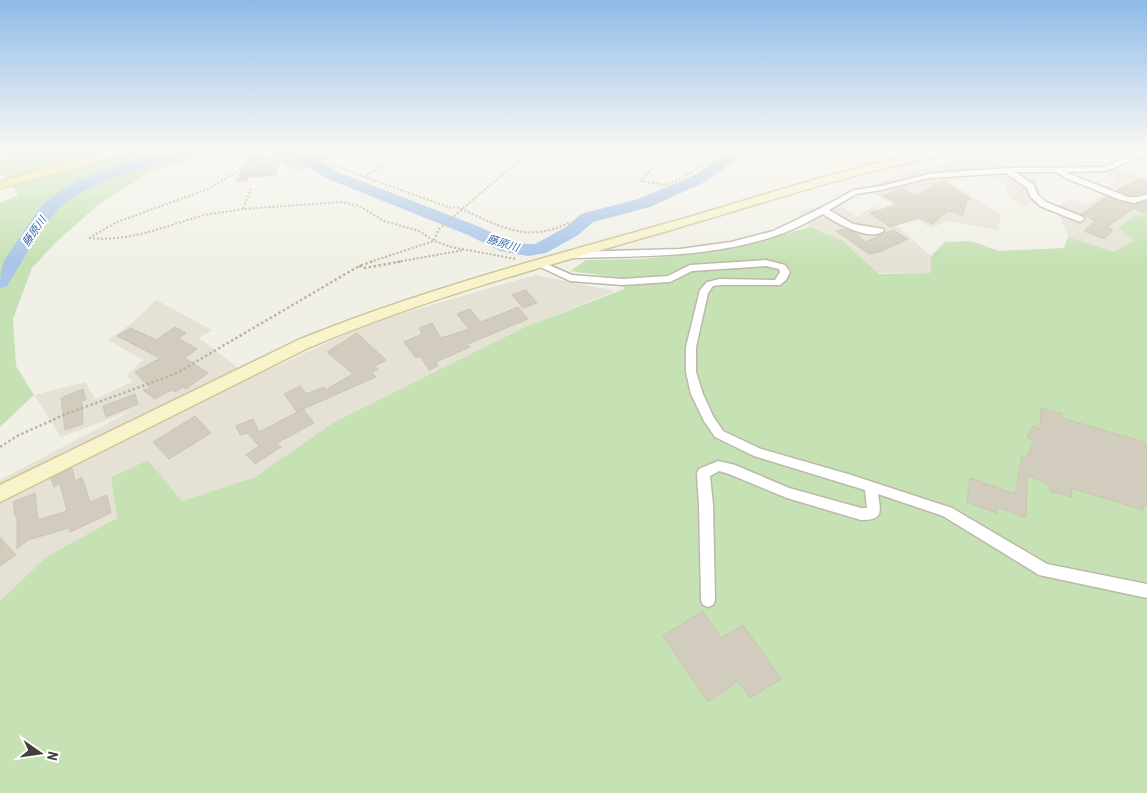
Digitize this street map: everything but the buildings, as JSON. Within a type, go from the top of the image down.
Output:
[{"type":"street","points":[[0,494],[303,344],[345,326],[434,294],[807,187]]},
{"type":"street","points":[[573,255],[680,252],[732,245],[776,233],[824,210],[854,192],[886,187]]},
{"type":"street","points":[[1031,187],[1032,196],[1038,201],[1080,219]]},
{"type":"street","points":[[1093,187],[1125,199],[1142,199],[1146,196]]},
{"type":"street","points":[[824,210],[839,222],[865,232],[880,231]]},
{"type":"street","points":[[539,264],[552,272],[570,278],[622,282],[670,279],[690,268],[766,263],[782,267],[785,272],[783,278],[777,283],[720,282],[710,284],[704,292],[691,347],[691,372],[697,394],[718,434],[758,453],[848,479],[947,512],[1044,570],[1147,591]]},
{"type":"street","points":[[708,600],[704,473],[708,469],[718,466],[731,469],[787,493],[861,514],[871,514],[874,511],[871,488]]},
{"type":"path","points":[[211,187],[116,222],[89,238],[113,241],[128,240],[199,216],[243,209],[342,202],[359,206],[378,219],[419,231],[434,241],[465,250],[539,264]]},
{"type":"path","points":[[393,187],[451,208],[462,209],[522,234],[554,231],[570,222]]},
{"type":"path","points":[[0,447],[17,436],[66,414],[175,374],[358,266],[434,241],[439,229],[488,187]]},
{"type":"path","points":[[243,209],[251,188]]},
{"type":"path","points":[[358,266],[366,268],[465,250]]},
{"type":"shaded area","points":[[867,187],[957,187],[1001,215],[997,230],[947,221],[931,228],[876,194],[857,195],[840,206],[857,217],[874,206],[931,256],[931,273],[878,273],[843,241],[810,227],[799,213]]},
{"type":"shaded area","points":[[1006,187],[1039,187],[1042,200],[1058,206],[1071,199],[1086,204],[1104,195],[1096,190],[1105,187],[1147,187],[1147,215],[1134,216],[1134,240],[1114,252],[1068,237],[1060,216],[1030,202],[1024,208],[1008,196]]},
{"type":"shaded area","points":[[535,275],[615,291],[525,327],[334,422],[255,477],[182,501],[148,460],[111,477],[117,518],[46,557],[0,601],[0,480],[133,410],[61,437],[34,395],[85,382],[95,399],[132,382],[127,375],[143,360],[108,340],[133,322],[156,300],[212,330],[199,338],[252,378],[369,323]]},
{"type":"green space","points":[[12,187],[127,187],[98,205],[56,242],[32,268],[13,319],[16,366],[34,395],[0,427],[0,203],[18,195]]},
{"type":"green space","points":[[1147,215],[1147,793],[0,793],[0,601],[46,557],[117,518],[111,477],[148,460],[182,501],[255,477],[334,422],[525,327],[624,289],[621,278],[570,271],[586,260],[643,259],[732,248],[810,227],[843,241],[879,274],[931,273],[931,256],[945,242],[971,241],[999,251],[1064,248],[1068,237],[1114,252],[1134,240],[1119,228],[1134,216]]},
{"type":"waterway","name":"藤原川","points":[[0,282],[43,216],[56,202],[82,187]]},
{"type":"waterway","name":"藤原川","points":[[362,187],[474,231],[507,247],[528,250],[539,249],[572,231],[587,218],[644,203],[681,187]]}]
